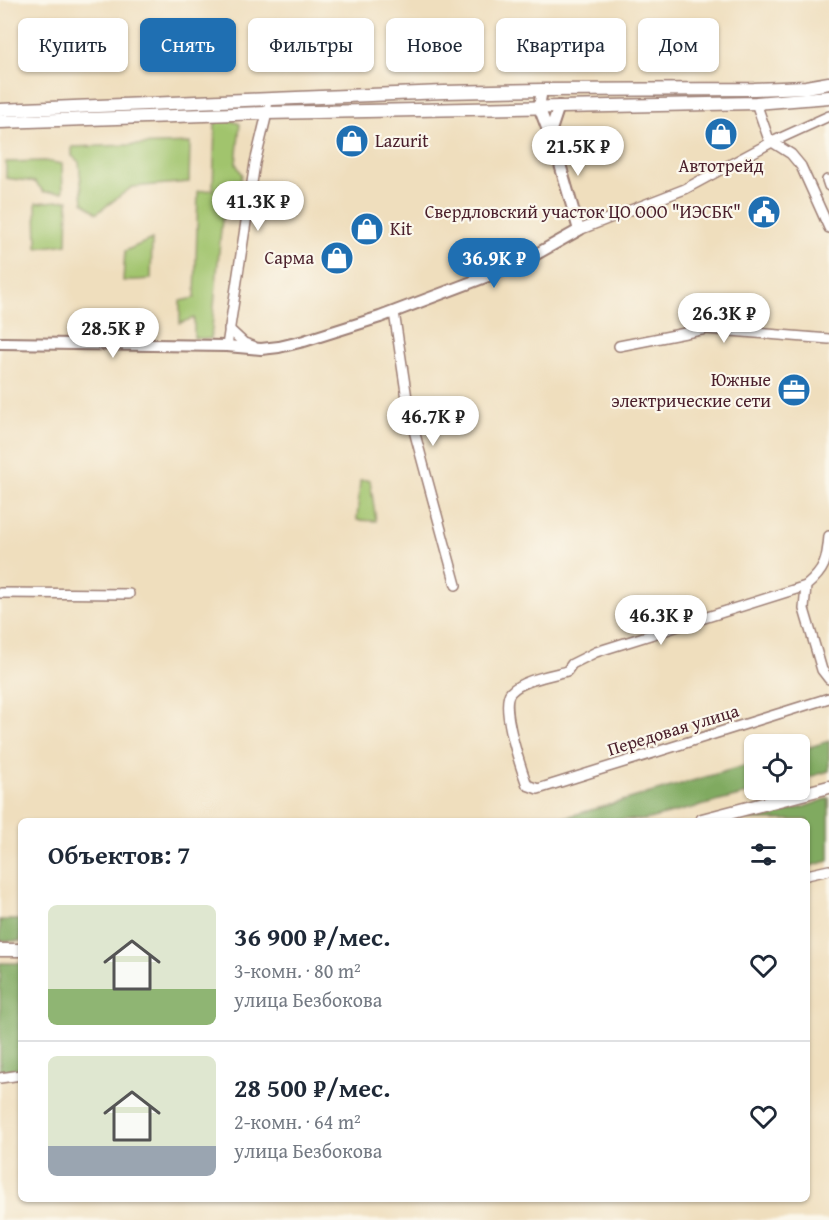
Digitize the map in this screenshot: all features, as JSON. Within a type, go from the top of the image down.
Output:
[{"type":"main road","points":[[0,110],[273,98],[542,90],[754,89],[806,87],[829,82]]},
{"type":"main road","points":[[506,108],[509,91]]},
{"type":"main road","points":[[0,122],[266,113],[756,103],[829,97]]},
{"type":"main road","points":[[710,818],[829,787]]},
{"type":"main road","points":[[0,950],[18,950]]},
{"type":"street","points":[[542,90],[539,107],[550,133],[579,230]]},
{"type":"street","points":[[226,346],[255,163],[266,113],[273,98]]},
{"type":"street","points":[[756,103],[768,137],[792,154],[801,166],[829,228]]},
{"type":"street","points":[[550,133],[559,106]]},
{"type":"street","points":[[0,343],[226,346],[261,349],[304,341],[394,312],[517,265],[579,230],[685,189],[772,142],[829,116]]},
{"type":"street","points":[[394,312],[409,412],[456,585]]},
{"type":"street","points":[[619,346],[706,329],[829,339]]},
{"type":"street","points":[[229,330],[244,342],[261,349]]},
{"type":"street","points":[[829,536],[822,572],[806,586],[804,609],[822,670],[829,679]]},
{"type":"street","name":"Передовая улица","points":[[806,586],[596,652],[572,664],[567,671],[520,686],[510,692],[506,706],[526,785],[538,789],[829,698]]},
{"type":"street","points":[[0,593],[129,594]]},
{"type":"street","points":[[810,874],[829,870]]},
{"type":"street","points":[[0,1078],[18,1075]]},
{"type":"green space","points":[[223,117],[240,124],[236,164],[242,174],[235,207],[222,219],[211,339],[194,338],[194,318],[180,323],[180,301],[195,298],[198,191],[213,190],[215,123]]},
{"type":"green space","points":[[190,143],[189,182],[132,187],[97,213],[83,202],[79,162],[72,156],[72,147]]},
{"type":"green space","points":[[45,161],[62,164],[63,192],[44,192],[35,182],[6,178],[6,162]]},
{"type":"green space","points":[[68,200],[67,244],[37,248],[36,203]]},
{"type":"green space","points":[[152,239],[151,279],[123,281],[125,251]]},
{"type":"green space","points":[[360,480],[370,480],[376,521],[357,520]]},
{"type":"green space","points":[[829,741],[829,771],[810,777],[810,747]]},
{"type":"green space","points":[[744,766],[744,795],[653,818],[563,818]]},
{"type":"green space","points":[[829,798],[829,861],[810,866],[810,818],[757,818],[804,807]]},
{"type":"green space","points":[[0,920],[18,920],[18,941],[0,941]]},
{"type":"green space","points":[[0,963],[18,963],[18,1068],[0,1071]]},
{"type":"place","name":"Автотрейд","points":[[721,134]]},
{"type":"place","name":"Lazurit","points":[[352,141]]},
{"type":"place","name":"Свердловский участок ЦО ООО \"ИЭСБК\"","points":[[764,212]]},
{"type":"place","name":"Kit","points":[[367,229]]},
{"type":"place","name":"Сарма","points":[[337,258]]},
{"type":"place","name":"Южные электрические сети","points":[[794,390]]}]
